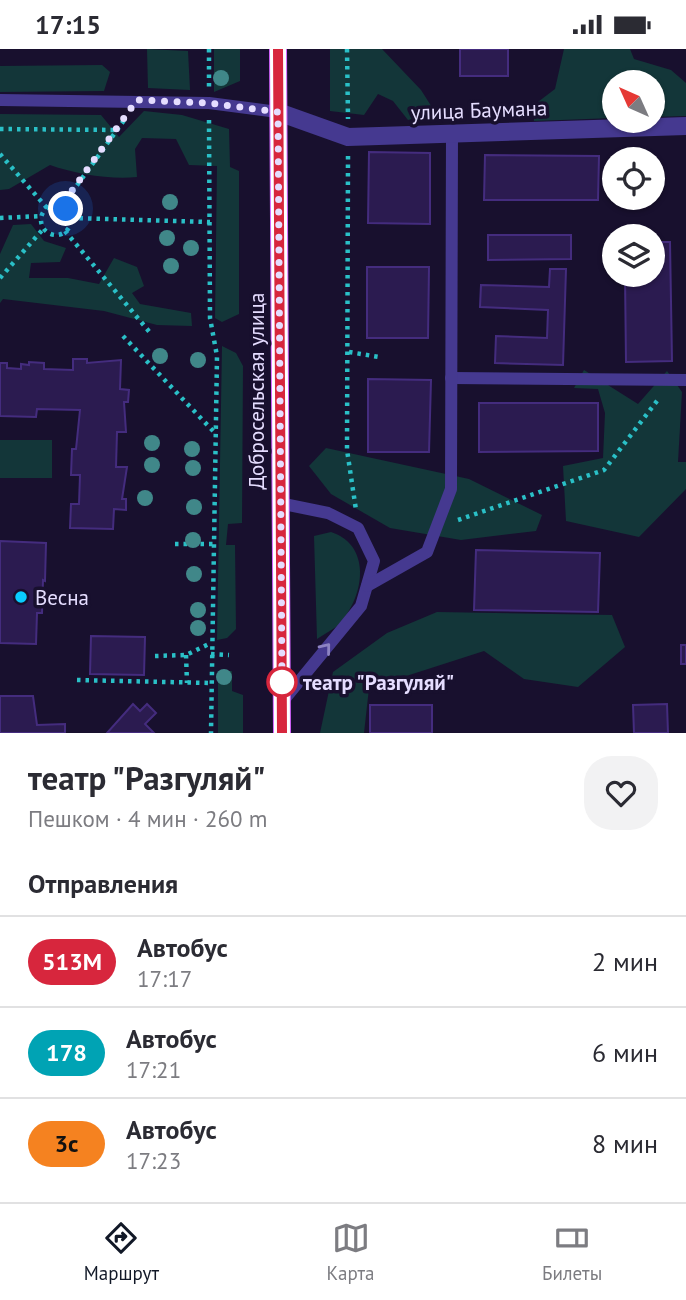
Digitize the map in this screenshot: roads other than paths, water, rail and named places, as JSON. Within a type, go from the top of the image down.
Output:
[{"type":"main road","name":"Добросельская улица","points":[[278,49],[282,733]]},
{"type":"street","name":"улица Баумана","points":[[278,112],[348,137],[686,126]]},
{"type":"lane","points":[[0,100],[209,103],[278,112]]},
{"type":"lane","points":[[367,586],[427,552],[451,489],[452,133]]},
{"type":"lane","points":[[451,378],[686,380]]},
{"type":"lane","points":[[279,503],[328,513],[358,529],[374,561],[360,606],[283,701]]},
{"type":"place","name":"Весна","points":[[21,597]]},
{"type":"place","name":"театр \"Разгуляй\"","points":[[282,682]]}]
